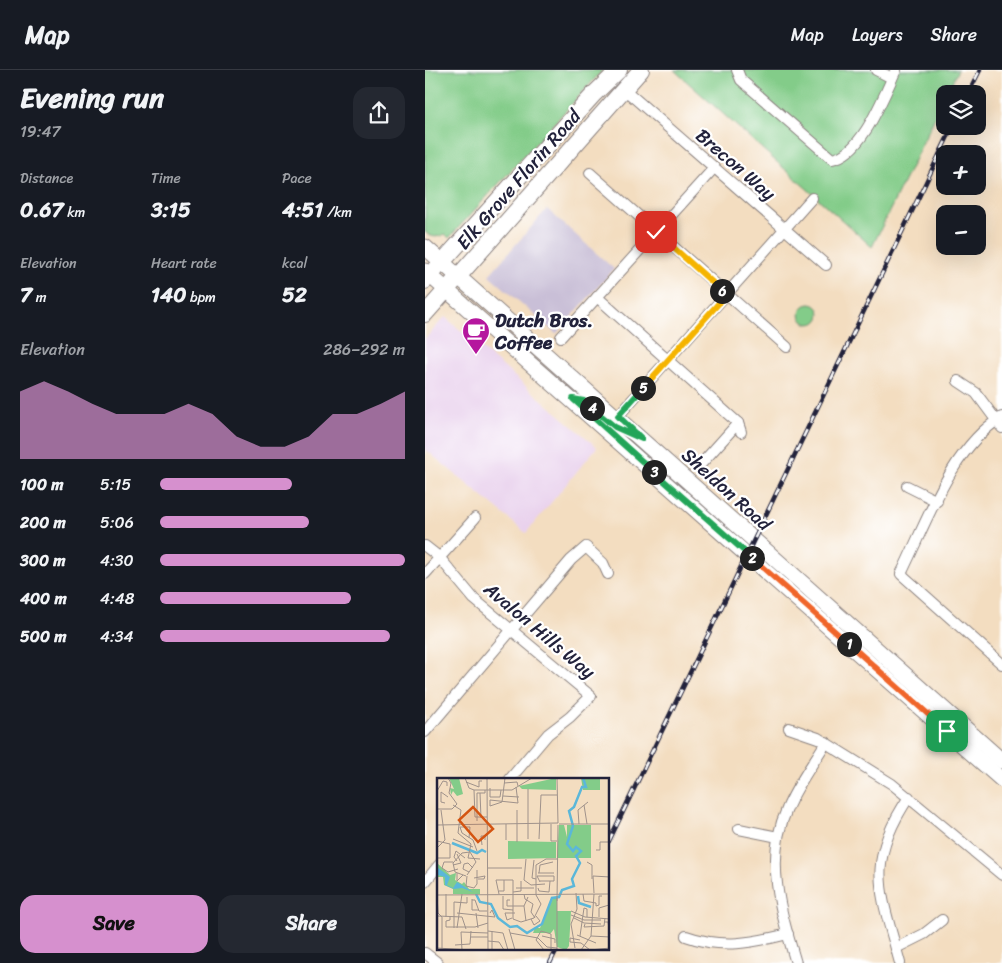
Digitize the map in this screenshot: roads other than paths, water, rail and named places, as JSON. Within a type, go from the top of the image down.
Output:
[{"type":"main road","name":"Elk Grove Florin Road","points":[[427,276],[444,262],[594,94],[619,70]]},
{"type":"main road","points":[[624,89],[621,86],[621,79],[627,70]]},
{"type":"main road","name":"Elk Grove Florin Road","points":[[425,314],[641,70]]},
{"type":"main road","name":"Sheldon Road","points":[[425,247],[618,416],[753,540],[1002,761]]},
{"type":"main road","name":"Sheldon Road","points":[[427,276],[447,290],[573,399],[1002,780]]},
{"type":"main road","points":[[573,399],[584,401],[615,427],[642,439]]},
{"type":"street","points":[[737,70],[741,80],[832,159],[842,157],[857,142],[894,74],[876,70]]},
{"type":"street","name":"Brecon Way","points":[[624,89],[826,265]]},
{"type":"street","points":[[561,337],[714,168]]},
{"type":"street","points":[[589,173],[726,295],[787,346]]},
{"type":"street","points":[[618,416],[812,198]]},
{"type":"street","points":[[597,297],[740,427],[702,463]]},
{"type":"street","points":[[958,380],[976,393],[1000,422],[977,435],[963,452],[901,574],[1002,664]]},
{"type":"street","points":[[907,486],[937,501]]},
{"type":"street","points":[[425,574],[475,518]]},
{"type":"street","name":"Avalon Hills Way","points":[[425,546],[439,557],[473,599],[591,696],[570,717],[548,734],[511,778]]},
{"type":"street","points":[[425,732],[510,629],[571,560],[586,547],[603,563],[608,574]]},
{"type":"street","points":[[789,728],[810,734],[826,742],[892,784],[1002,875]]},
{"type":"street","points":[[796,963],[775,875],[778,837],[787,808],[826,742]]},
{"type":"street","points":[[900,963],[881,894],[881,863],[888,833],[909,798]]},
{"type":"street","points":[[739,829],[778,837]]},
{"type":"street","points":[[425,882],[437,867]]},
{"type":"street","points":[[896,948],[924,934],[942,920]]},
{"type":"street","points":[[687,936],[706,942],[727,945],[748,943],[788,934]]},
{"type":"street","points":[[425,953],[438,963]]},
{"type":"railway","points":[[972,85],[980,70]]},
{"type":"railway","points":[[610,839],[949,135]]},
{"type":"railway","points":[[550,963],[556,950]]},
{"type":"place","name":"Dutch Bros. Coffee","points":[[476,355]]}]
